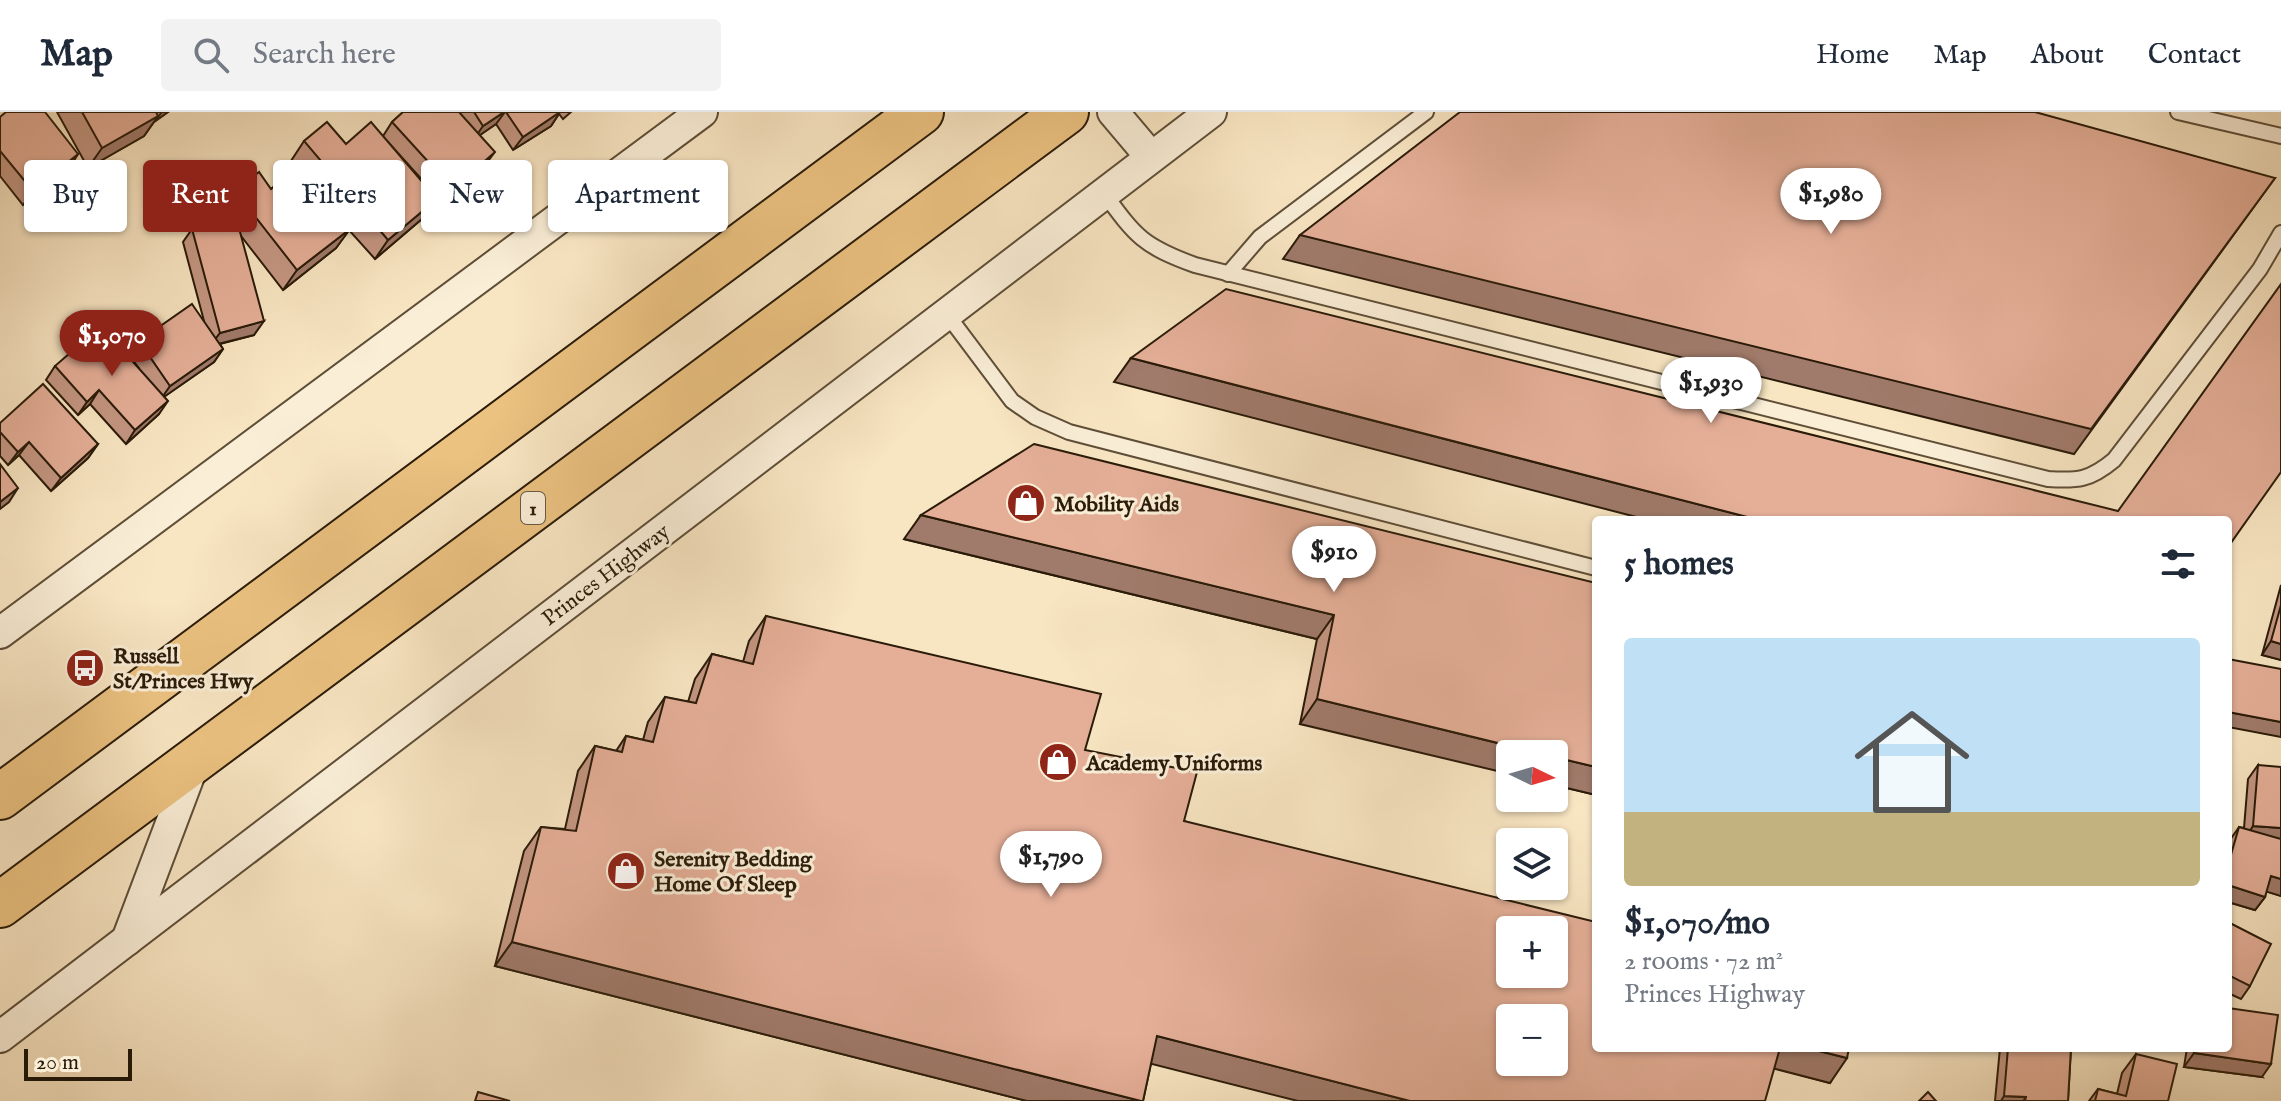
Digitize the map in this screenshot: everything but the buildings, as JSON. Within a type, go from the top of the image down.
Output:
[{"type":"highway","points":[[0,797],[921,112]]},
{"type":"highway","name":"1","points":[[0,905],[1066,112]]},
{"type":"street","points":[[0,633],[702,112]]},
{"type":"street","points":[[1113,112],[1151,157]]},
{"type":"street","name":"Princes Highway","points":[[0,1037],[1211,112]]},
{"type":"street","points":[[127,940],[196,758]]},
{"type":"lane","points":[[1228,274],[1260,237],[1426,112]]},
{"type":"lane","points":[[2178,112],[2281,136]]},
{"type":"lane","points":[[1104,193],[1139,238],[1161,253],[1228,274],[2048,479],[2077,481],[2098,474],[2114,460],[2260,269],[2281,233]]},
{"type":"lane","points":[[946,313],[1012,401],[1035,417],[1069,432],[1592,567]]},
{"type":"place","name":"Mobility Aids","points":[[1026,503]]},
{"type":"place","name":"Russell St/Princes Hwy","points":[[85,668]]},
{"type":"place","name":"Academy Uniforms","points":[[1058,762]]},
{"type":"place","name":"Serenity Bedding Home Of Sleep","points":[[626,871]]}]
